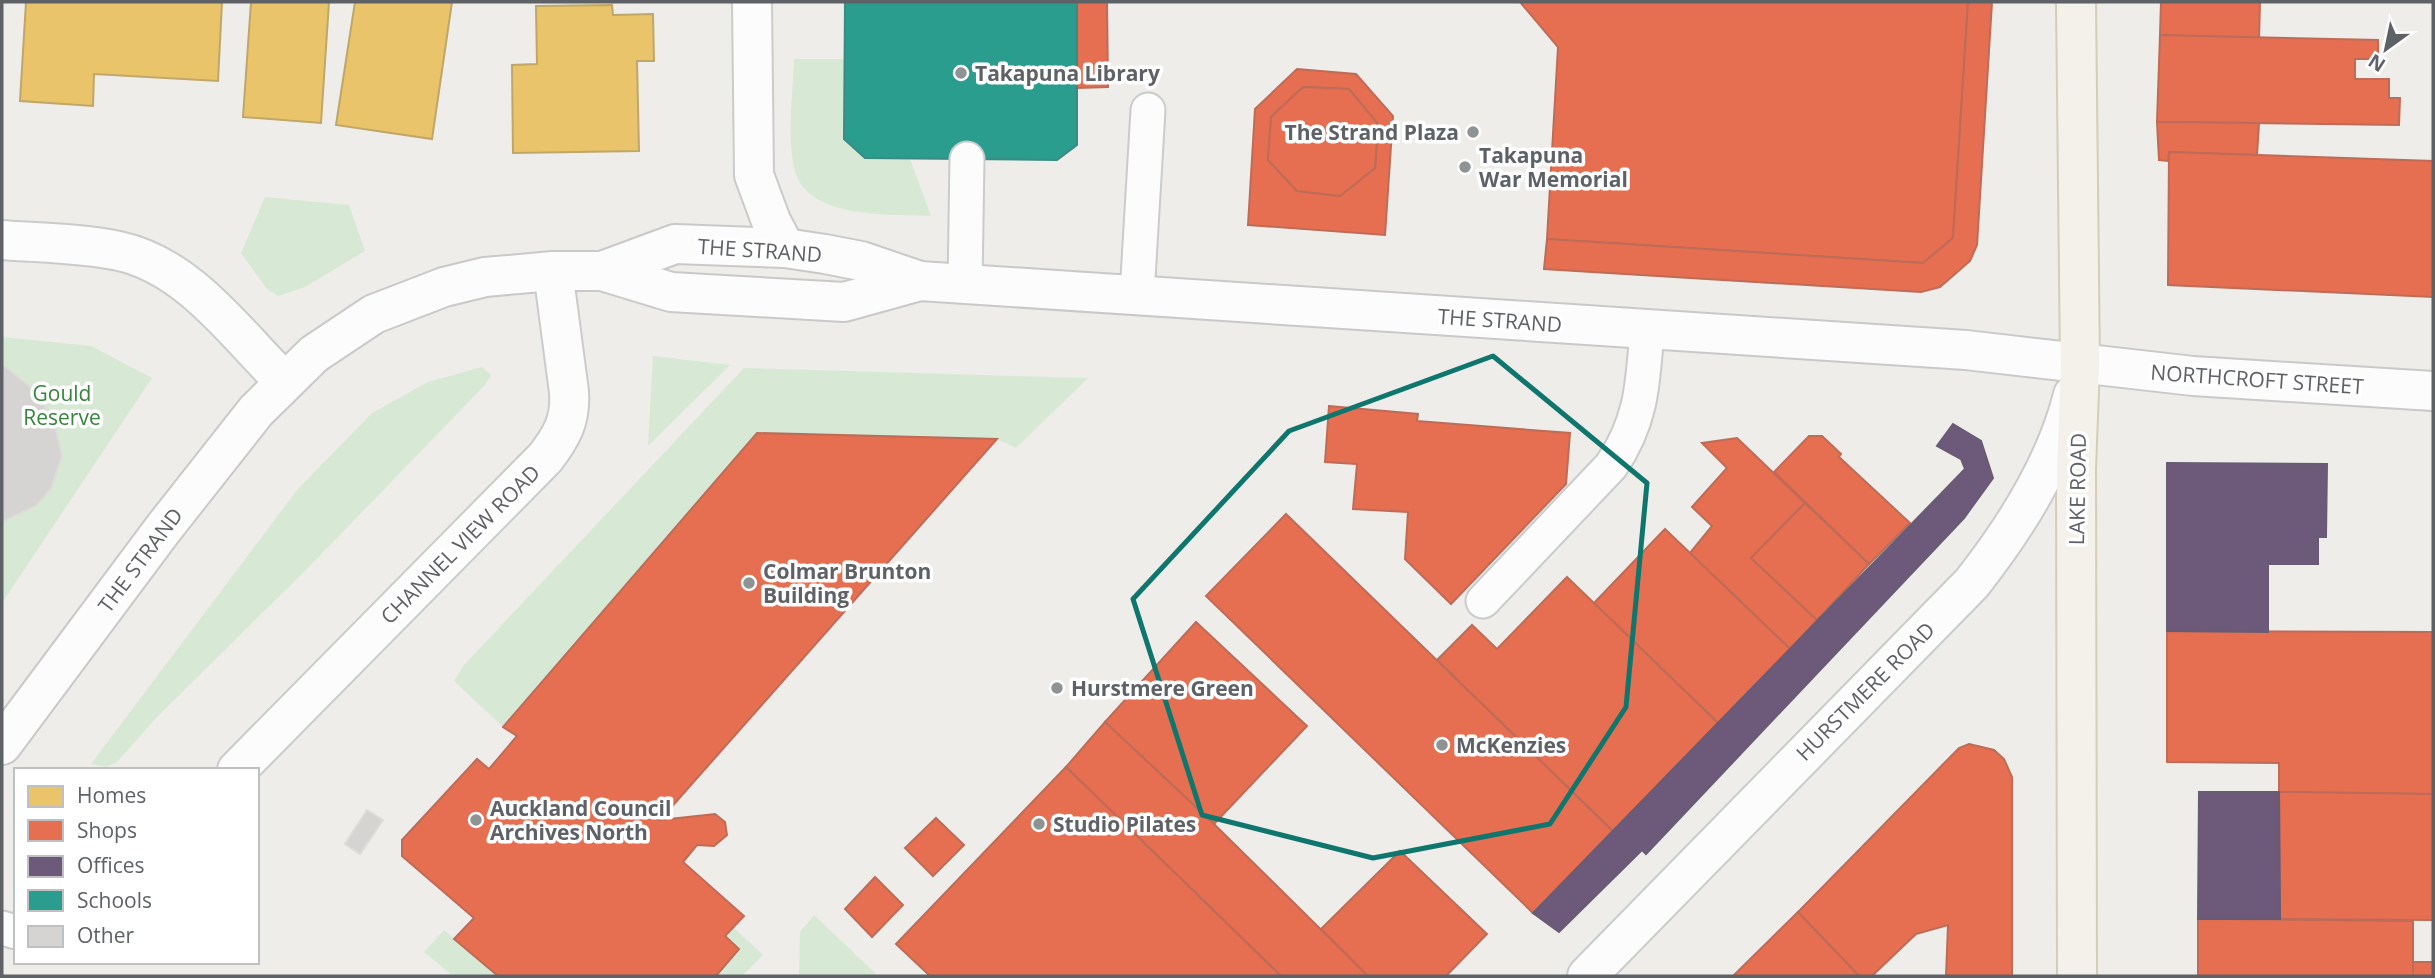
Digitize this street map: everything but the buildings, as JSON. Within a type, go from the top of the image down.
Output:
[{"type":"main road","name":"LAKE ROAD","points":[[2076,2],[2080,365],[2076,468],[2077,976]]},
{"type":"street","points":[[752,2],[754,175],[771,221],[785,248]]},
{"type":"street","points":[[2,240],[120,251],[155,265],[189,286],[284,381]]},
{"type":"street","name":"THE STRAND","points":[[601,271],[675,244],[785,248],[861,261],[919,281],[1966,350],[2080,365]]},
{"type":"street","name":"THE STRAND","points":[[2,745],[163,529],[256,411],[314,354],[373,314],[444,288],[485,277],[553,271],[601,271],[671,292],[844,302],[919,281]]},
{"type":"street","name":"CHANNEL VIEW ROAD","points":[[239,768],[545,457],[564,431],[570,406],[553,271]]},
{"type":"street","name":"NORTHCROFT STREET","points":[[2080,365],[2193,376],[2433,391]]},
{"type":"street","name":"HURSTMERE ROAD","points":[[1587,976],[1972,583],[2008,537],[2064,429],[2080,365]]},
{"type":"lane","points":[[1137,295],[1149,110]]},
{"type":"lane","points":[[965,285],[967,159]]},
{"type":"lane","points":[[1483,601],[1611,467],[1625,445],[1641,400],[1647,329]]},
{"type":"highlighted area","points":[[1493,356],[1647,483],[1626,707],[1550,824],[1373,858],[1202,815],[1133,599],[1289,431]]},
{"type":"green space","points":[[794,59],[845,59],[844,139],[865,158],[910,159],[931,216],[851,211],[814,197],[801,184],[794,167],[791,141]]},
{"type":"green space","points":[[265,197],[349,205],[365,251],[305,287],[278,296],[267,289],[241,253]]},
{"type":"green space","name":"Gould Reserve","points":[[2,337],[91,346],[152,378],[2,603]]},
{"type":"green space","points":[[653,356],[730,365],[648,446]]},
{"type":"green space","points":[[482,367],[491,375],[485,385],[305,571],[157,717],[117,762],[106,767],[91,764],[297,490],[372,413],[428,382]]},
{"type":"green space","points":[[744,368],[1088,378],[1016,448],[997,439],[757,433],[503,727],[454,681],[464,665]]},
{"type":"green space","points":[[814,915],[878,976],[799,976],[800,932]]},
{"type":"green space","points":[[733,927],[763,955],[742,976],[716,976],[739,949],[725,936]]},
{"type":"green space","points":[[444,930],[498,976],[453,976],[424,952]]},
{"type":"place","name":"Takapuna Library","points":[[961,73]]},
{"type":"place","name":"The Strand Plaza","points":[[1473,132]]},
{"type":"place","name":"Takapuna War Memorial","points":[[1465,167]]},
{"type":"place","name":"Colmar Brunton Building","points":[[749,583]]},
{"type":"place","name":"Hurstmere Green","points":[[1057,688]]},
{"type":"place","name":"McKenzies","points":[[1442,745]]},
{"type":"place","name":"Auckland Council Archives North","points":[[476,820]]},
{"type":"place","name":"Studio Pilates","points":[[1039,824]]}]
